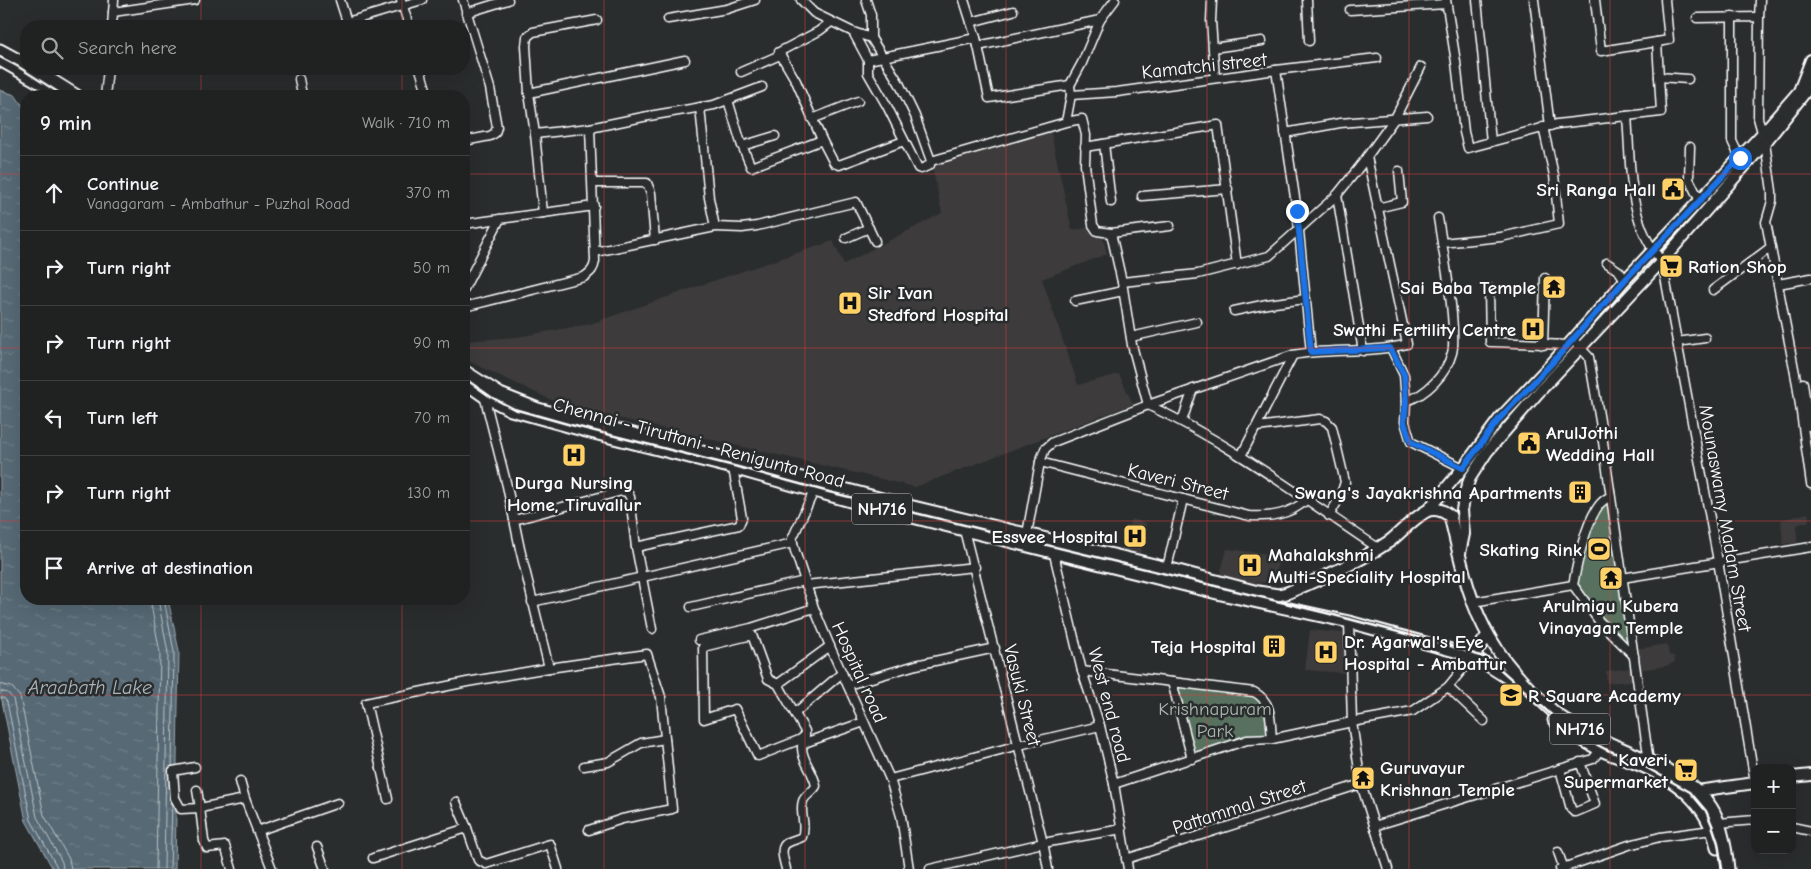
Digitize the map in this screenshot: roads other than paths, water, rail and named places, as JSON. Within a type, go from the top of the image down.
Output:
[{"type":"highway","points":[[0,50],[20,61]]},
{"type":"highway","points":[[0,60],[20,71]]},
{"type":"highway","points":[[26,75],[51,90]]},
{"type":"highway","points":[[44,75],[67,90]]},
{"type":"highway","name":"Chennai - Tiruttani - Renigunta Road","points":[[470,376],[511,410],[567,426],[733,468],[814,491],[965,524],[1054,546],[1220,594],[1349,622],[1473,656],[1508,678],[1549,717],[1574,735],[1600,750],[1637,764],[1688,793],[1715,826],[1728,869]]},
{"type":"highway","name":"Chennai - Tiruttani - Renigunta Road","points":[[470,384],[538,409],[900,503],[965,524],[1027,534],[1054,546],[1167,568],[1258,592],[1278,595],[1296,590]]},
{"type":"highway","name":"NH716","points":[[1296,590],[1340,571],[1390,540],[1427,511],[1444,511],[1450,516],[1473,602],[1488,635]]},
{"type":"highway","points":[[1296,590],[1292,595],[1294,600],[1308,612]]},
{"type":"highway","points":[[1473,656],[1488,635]]},
{"type":"highway","name":"Chennai - Tiruttani - Renigunta Road","points":[[1488,635],[1515,673],[1555,713],[1579,728],[1676,776],[1697,791],[1711,807],[1721,869]]},
{"type":"main road","points":[[1427,511],[1463,468],[1500,418],[1625,280],[1740,158],[1764,138],[1799,91],[1811,60]]},
{"type":"main road","points":[[1460,553],[1464,534],[1462,510],[1465,492],[1470,478],[1487,452],[1662,261],[1764,138],[1810,88]]},
{"type":"main road","points":[[1796,777],[1811,775]]},
{"type":"main road","points":[[1697,791],[1751,783]]},
{"type":"street","points":[[112,20],[114,0]]},
{"type":"street","points":[[113,12],[195,0]]},
{"type":"street","points":[[340,0],[346,20]]},
{"type":"street","points":[[353,20],[402,3],[422,0]]},
{"type":"street","points":[[463,0],[469,20]]},
{"type":"street","points":[[466,12],[508,0]]},
{"type":"street","points":[[668,19],[712,13],[755,0]]},
{"type":"street","points":[[801,0],[814,13],[853,32],[871,38]]},
{"type":"street","points":[[866,0],[870,15],[871,38],[899,83],[911,108],[931,161]]},
{"type":"street","points":[[964,0],[977,42],[989,98],[1070,84]]},
{"type":"street","points":[[1066,122],[1071,95],[1070,84],[1082,63],[1100,20],[1114,0]]},
{"type":"street","points":[[1212,0],[1211,21],[1215,78]]},
{"type":"street","points":[[1307,0],[1309,41]]},
{"type":"street","points":[[1477,0],[1491,142]]},
{"type":"street","points":[[1442,243],[1500,237],[1559,224],[1534,0]]},
{"type":"street","points":[[1595,0],[1601,51],[1669,40],[1665,0]]},
{"type":"street","points":[[1760,0],[1758,118],[1764,138],[1772,191],[1772,201],[1766,222],[1778,284],[1804,383],[1811,484]]},
{"type":"street","points":[[1350,10],[1446,2],[1464,132],[1468,148],[1547,126],[1661,112],[1657,42]]},
{"type":"street","points":[[402,3],[407,20]]},
{"type":"street","points":[[971,22],[1014,10]]},
{"type":"street","points":[[1732,17],[1732,141],[1740,158]]},
{"type":"street","points":[[1697,18],[1759,17]]},
{"type":"street","points":[[543,213],[536,134],[529,93],[527,37],[533,32],[597,20]]},
{"type":"street","points":[[868,60],[1100,20]]},
{"type":"street","points":[[741,72],[780,55],[781,51],[819,31],[831,22]]},
{"type":"street","points":[[470,23],[490,88],[497,127],[495,133],[490,136],[470,140]]},
{"type":"street","points":[[853,32],[868,60],[868,73],[918,168],[921,169],[930,165],[931,161],[1082,119],[1086,135],[1084,165],[1093,225],[1098,231],[1111,233],[1170,226]]},
{"type":"street","points":[[1213,48],[1262,41]]},
{"type":"street","points":[[780,55],[793,75],[834,163],[839,165],[904,141]]},
{"type":"street","points":[[1276,70],[1377,58]]},
{"type":"street","points":[[529,93],[685,60]]},
{"type":"street","points":[[1122,282],[1198,274],[1269,256],[1299,227],[1337,195],[1395,118],[1421,67]]},
{"type":"street","name":"Kamatchi street","points":[[1071,95],[1117,92],[1276,70],[1299,227],[1311,352]]},
{"type":"street","points":[[106,90],[107,75]]},
{"type":"street","points":[[422,75],[426,90]]},
{"type":"street","points":[[1659,77],[1688,79]]},
{"type":"street","points":[[299,79],[300,90]]},
{"type":"street","points":[[536,134],[590,128],[700,107],[728,100],[762,87]]},
{"type":"street","points":[[728,100],[742,146],[751,167],[822,140]]},
{"type":"street","points":[[812,119],[858,101]]},
{"type":"street","points":[[700,107],[709,198],[715,227]]},
{"type":"street","points":[[1285,133],[1340,123],[1427,116]]},
{"type":"street","points":[[1627,116],[1635,205],[1645,237],[1653,251],[1662,261]]},
{"type":"street","points":[[1084,147],[1217,125],[1220,127],[1237,265]]},
{"type":"street","points":[[470,306],[584,277],[591,273],[594,267],[595,252],[590,128]]},
{"type":"street","points":[[742,146],[775,136]]},
{"type":"street","points":[[1104,144],[1110,202]]},
{"type":"street","points":[[1690,147],[1689,179],[1700,201]]},
{"type":"street","points":[[1027,534],[1040,462],[1045,449],[1054,442],[1148,405],[1292,355],[1311,352],[1390,348],[1406,344],[1367,157]]},
{"type":"street","points":[[1377,208],[1402,202],[1399,171]]},
{"type":"street","points":[[593,183],[647,183],[651,193],[655,240]]},
{"type":"street","points":[[1142,196],[1228,189]]},
{"type":"street","points":[[1337,195],[1363,350]]},
{"type":"street","points":[[595,252],[715,227],[742,228],[757,226],[856,202],[874,241]]},
{"type":"street","points":[[470,223],[594,206]]},
{"type":"street","points":[[1406,401],[1416,398],[1425,392],[1437,379],[1453,352],[1453,315],[1438,218]]},
{"type":"street","points":[[470,277],[500,219]]},
{"type":"street","points":[[846,238],[869,228]]},
{"type":"street","points":[[1111,233],[1122,282],[1131,337],[1148,405]]},
{"type":"street","points":[[1713,290],[1771,247]]},
{"type":"street","name":"Mounaswamy Madam Street","points":[[1662,261],[1718,561],[1752,764]]},
{"type":"street","points":[[1607,263],[1618,271],[1625,280]]},
{"type":"street","points":[[1544,345],[1545,278]]},
{"type":"street","points":[[1778,284],[1811,278]]},
{"type":"street","points":[[1489,288],[1490,342],[1544,345],[1570,342],[1582,348],[1589,356],[1649,762]]},
{"type":"street","points":[[1075,302],[1123,292]]},
{"type":"street","points":[[1234,311],[1306,299]]},
{"type":"street","points":[[1131,337],[1198,322]]},
{"type":"street","points":[[1677,342],[1705,338]]},
{"type":"street","points":[[1390,348],[1404,374],[1406,401],[1404,422],[1411,442],[1463,468]]},
{"type":"street","points":[[1241,456],[1292,355]]},
{"type":"street","points":[[1182,421],[1193,389]]},
{"type":"street","points":[[486,391],[532,602],[549,668]]},
{"type":"street","points":[[1148,405],[1182,421],[1241,456],[1378,548]]},
{"type":"street","points":[[1257,427],[1298,420],[1320,419],[1326,421],[1334,433],[1345,482],[1340,498],[1329,516]]},
{"type":"street","name":"Kaveri Street","points":[[1040,462],[1249,516],[1275,516],[1300,506],[1306,500]]},
{"type":"street","points":[[636,547],[739,524],[742,518],[733,468]]},
{"type":"street","points":[[514,520],[622,491],[627,492],[630,497],[636,547],[652,628]]},
{"type":"street","points":[[532,602],[793,543],[792,539],[814,491]]},
{"type":"street","points":[[1572,585],[1581,547],[1595,510],[1601,502],[1610,497]]},
{"type":"street","points":[[1167,568],[1183,499]]},
{"type":"street","name":"Vasuki Street","points":[[965,524],[1048,869]]},
{"type":"street","name":"Hospital road","points":[[793,543],[814,608],[890,779],[902,816],[909,869]]},
{"type":"street","name":"West end road","points":[[1054,546],[1082,671],[1100,726],[1114,784],[1128,869]]},
{"type":"street","points":[[1622,578],[1811,547]]},
{"type":"street","points":[[691,607],[806,583],[974,567]]},
{"type":"street","points":[[1473,602],[1572,585]]},
{"type":"street","points":[[1572,585],[1600,621],[1634,656]]},
{"type":"street","points":[[700,640],[751,628],[814,608]]},
{"type":"street","points":[[1349,622],[1352,722],[1361,784],[1388,869]]},
{"type":"street","points":[[752,635],[768,679],[778,684],[804,727],[805,736],[758,756],[735,709],[704,719],[703,647],[752,635]]},
{"type":"street","points":[[778,684],[830,646]]},
{"type":"street","points":[[848,686],[916,665],[995,648]]},
{"type":"street","points":[[388,799],[366,703],[467,682],[647,654],[661,697],[672,810],[622,819],[589,830]]},
{"type":"street","points":[[1114,784],[1248,740],[1272,739],[1413,711],[1448,687],[1473,656]]},
{"type":"street","points":[[1082,671],[1254,692],[1263,697],[1269,708],[1272,739]]},
{"type":"street","points":[[795,713],[842,673]]},
{"type":"street","points":[[1172,682],[1192,759]]},
{"type":"street","points":[[1448,687],[1484,721]]},
{"type":"street","points":[[786,869],[784,846],[786,843],[802,837],[805,828],[802,804],[804,798],[815,789],[816,783],[802,753],[802,746],[807,742],[864,722]]},
{"type":"street","points":[[890,779],[1100,726]]},
{"type":"street","points":[[584,766],[608,762],[641,743],[665,738]]},
{"type":"street","points":[[1374,826],[1593,759],[1600,750]]},
{"type":"street","points":[[1560,769],[1571,809],[1576,812],[1595,804],[1580,762]]},
{"type":"street","points":[[195,767],[173,771],[175,798],[181,809],[200,808],[245,799]]},
{"type":"street","points":[[240,781],[272,869]]},
{"type":"street","name":"Pattammal Street","points":[[1126,859],[1361,784]]},
{"type":"street","points":[[197,790],[204,841],[207,848],[225,846],[232,869]]},
{"type":"street","points":[[456,802],[478,860],[486,864],[550,844],[558,869]]},
{"type":"street","points":[[257,831],[338,803]]},
{"type":"street","points":[[1558,852],[1563,869],[1629,845],[1660,837],[1751,821]]},
{"type":"street","points":[[373,858],[467,828]]},
{"type":"street","points":[[1796,828],[1811,831]]},
{"type":"street","points":[[930,869],[1043,843],[1122,829]]},
{"type":"street","points":[[317,847],[325,869]]},
{"type":"water","name":"Araabath Lake","points":[[0,90],[15,95],[20,102],[20,605],[169,605],[179,651],[175,869],[53,869],[26,821],[0,691]]},
{"type":"railway","points":[[0,57],[20,68]]},
{"type":"railway","points":[[31,75],[55,90]]},
{"type":"railway","points":[[470,382],[491,397],[514,409],[571,425],[829,492],[1326,613],[1448,645],[1489,659],[1557,720],[1581,736],[1605,749],[1633,760],[1690,792],[1706,811],[1712,825],[1718,843],[1722,869]]},
{"type":"place","name":"Sri Ranga Hall","points":[[1673,189]]},
{"type":"place","name":"Ration Shop","points":[[1671,266]]},
{"type":"place","name":"Sai Baba Temple","points":[[1554,287]]},
{"type":"place","name":"Sir Ivan Stedford Hospital","points":[[850,303]]},
{"type":"place","name":"Swathi Fertility Centre","points":[[1533,329]]},
{"type":"place","name":"ArulJothi Wedding Hall","points":[[1529,443]]},
{"type":"place","name":"Durga Nursing Home, Tiruvallur","points":[[574,455]]},
{"type":"place","name":"Swang's Jayakrishna Apartments","points":[[1580,492]]},
{"type":"place","name":"Essvee Hospital","points":[[1135,536]]},
{"type":"place","name":"Skating Rink","points":[[1599,549]]},
{"type":"place","name":"Mahalakshmi Multi-Speciality Hospital","points":[[1250,565]]},
{"type":"place","name":"Arulmigu Kubera Vinayagar Temple","points":[[1611,578]]},
{"type":"place","name":"Teja Hospital","points":[[1274,646]]},
{"type":"place","name":"Dr. Agarwal's Eye Hospital - Ambattur","points":[[1326,652]]},
{"type":"place","name":"R Square Academy","points":[[1511,695]]},
{"type":"place","name":"Kaveri Supermarket","points":[[1686,770]]},
{"type":"place","name":"Guruvayur Krishnan Temple","points":[[1363,778]]},
{"type":"park label","name":"Krishnapuram Park","points":[[1215,719]]}]
